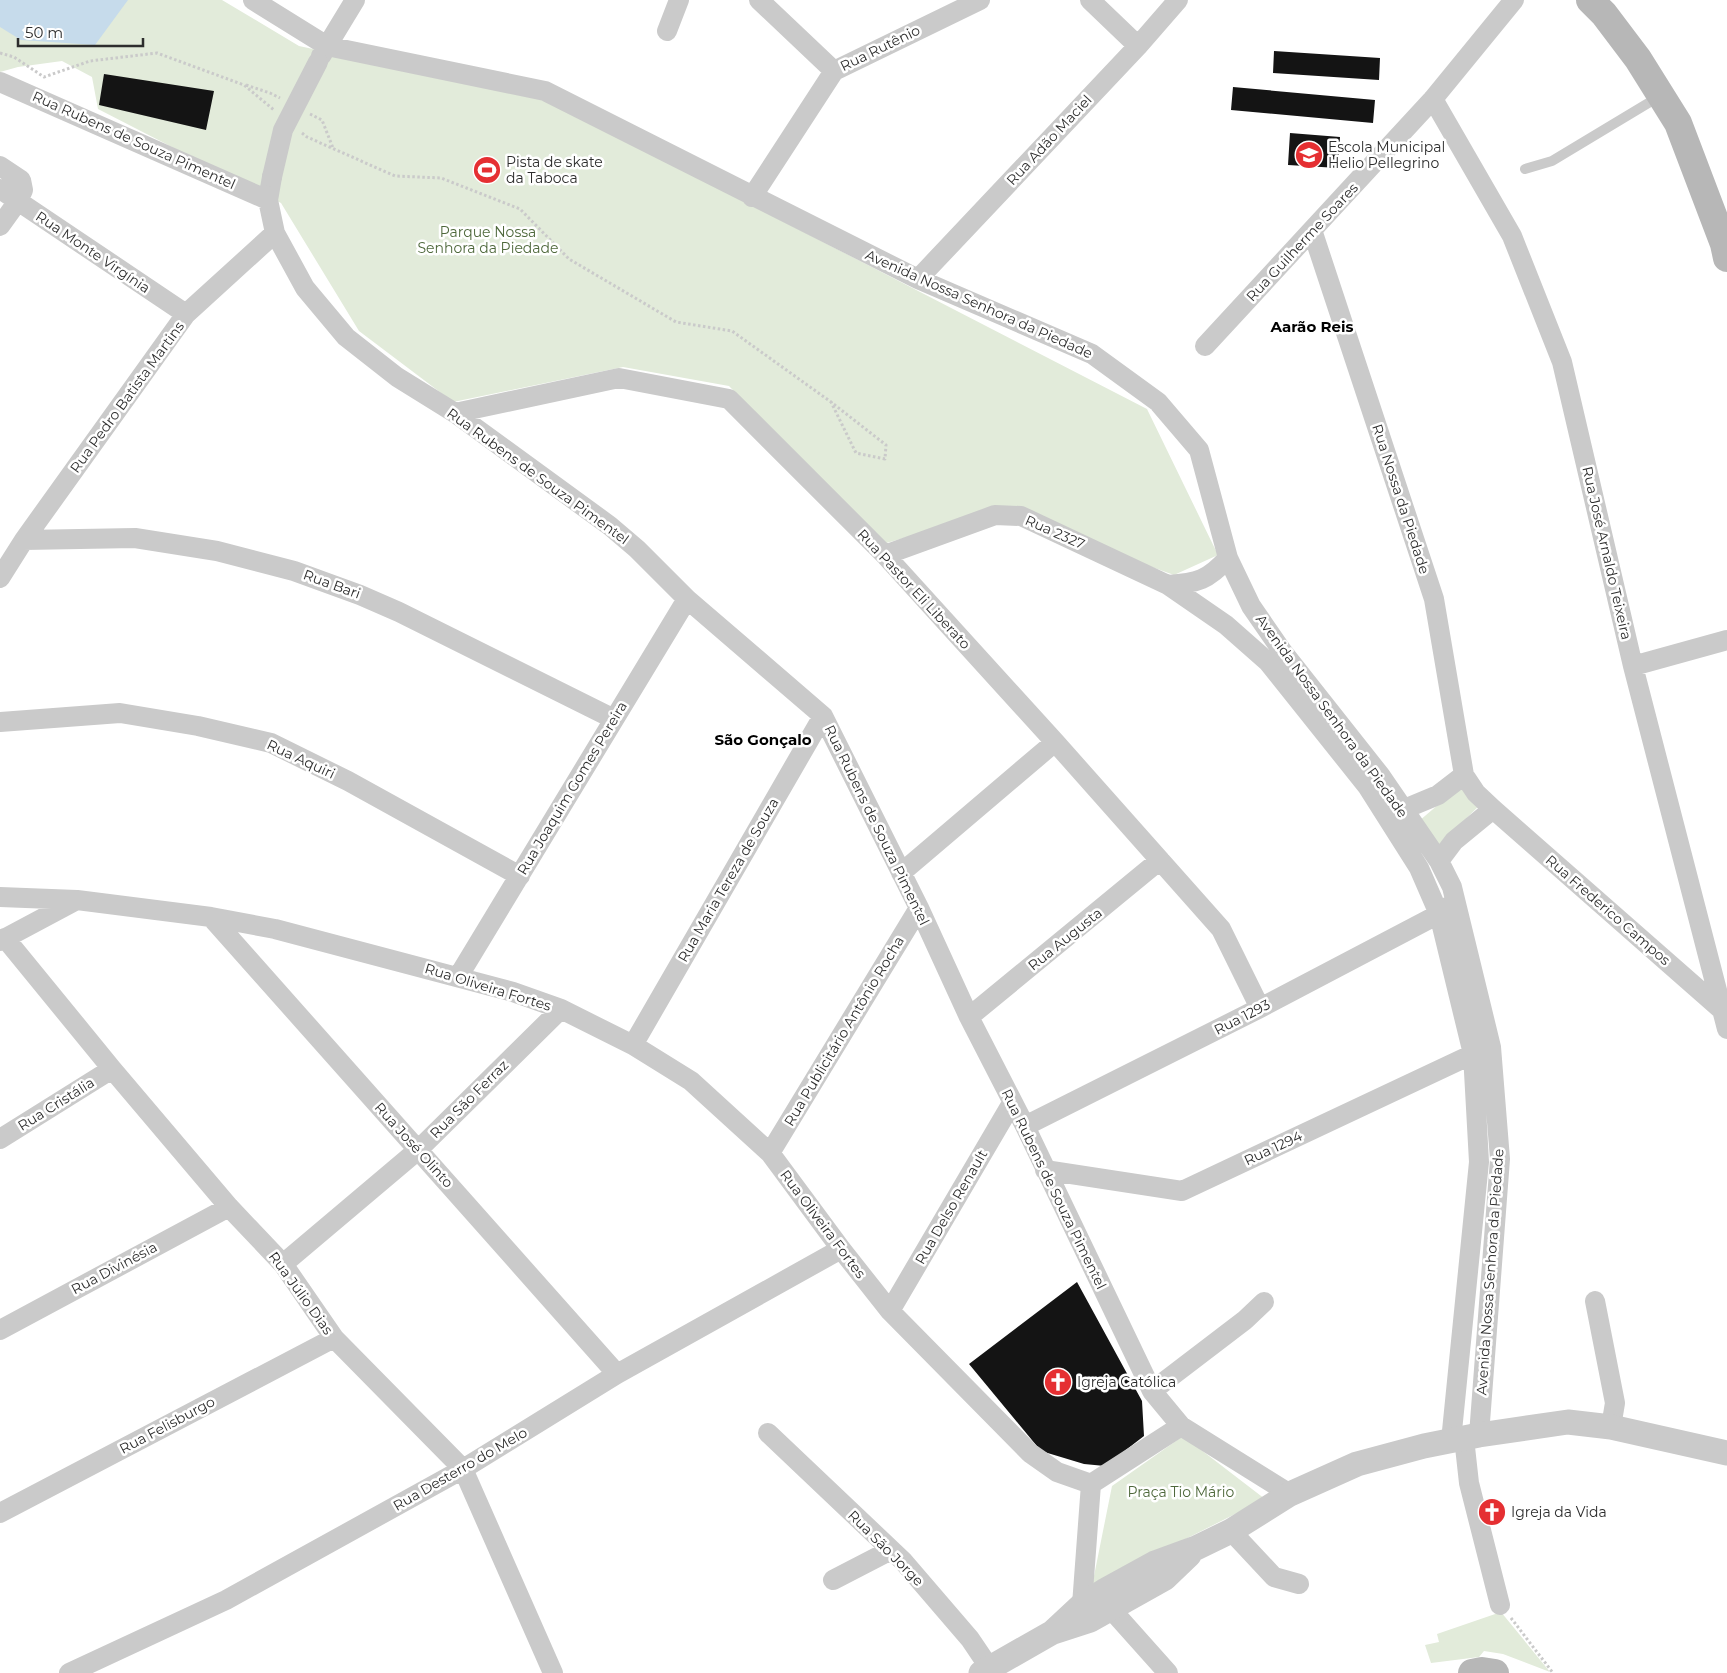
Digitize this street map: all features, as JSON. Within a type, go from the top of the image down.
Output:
[{"type":"main road","points":[[1603,5],[1678,123],[1724,244],[1727,258]]},
{"type":"main road","points":[[1472,1673],[1482,1671],[1495,1673]]},
{"type":"street","name":"Avenida Nossa Senhora da Piedade","points":[[253,0],[323,54],[545,92],[918,279],[1092,354],[1158,402],[1199,450],[1228,558],[1252,606],[1282,651],[1380,775],[1395,815],[1439,914],[1482,1051],[1479,1162],[1465,1438]]},
{"type":"street","name":"Rua Rubens de Souza Pimentel","points":[[355,0],[323,54],[283,130],[268,200],[275,234],[305,288],[346,336],[397,377],[455,413],[610,526],[687,599],[823,716],[919,908],[969,1017],[1025,1126],[1152,1391],[1181,1426],[1290,1494]]},
{"type":"street","points":[[667,31],[679,0]]},
{"type":"street","points":[[759,0],[834,71]]},
{"type":"street","name":"Rua Rutênio","points":[[752,197],[834,71],[980,0]]},
{"type":"street","points":[[1090,0],[1138,46]]},
{"type":"street","name":"Rua Adão Maciel","points":[[918,279],[1138,46],[1178,0]]},
{"type":"street","name":"Rua Guilherme Soares","points":[[1205,346],[1433,99],[1514,0]]},
{"type":"street","name":"Rua Rubens de Souza Pimentel","points":[[0,82],[268,200]]},
{"type":"street","name":"Rua José Arnaldo Teixeira","points":[[1433,99],[1512,236],[1562,362],[1634,666],[1725,1020]]},
{"type":"street","points":[[0,166],[21,180],[23,190],[18,201],[0,226]]},
{"type":"street","name":"Rua Monte Virgínia","points":[[0,189],[186,314]]},
{"type":"street","name":"Rua Nossa da Piedade","points":[[1312,230],[1434,599],[1464,775],[1476,793],[1493,809]]},
{"type":"street","name":"Rua Pedro Batista Martins","points":[[0,578],[24,540],[186,314],[275,234]]},
{"type":"street","name":"Rua Pastor Eli Liberato","points":[[455,413],[620,378],[729,399],[885,555],[1221,929],[1260,1008]]},
{"type":"street","name":"Rua 2327","points":[[885,555],[995,515],[1021,516],[1168,584],[1191,590],[1215,572],[1228,558]]},
{"type":"street","name":"Rua Bari","points":[[24,540],[135,538],[217,551],[294,571],[360,595],[399,612],[614,718]]},
{"type":"street","name":"Avenida Nossa Senhora da Piedade","points":[[1191,590],[1268,662],[1367,786],[1439,861],[1452,887],[1500,1159],[1465,1438]]},
{"type":"street","name":"Rua Joaquim Gomes Pereira","points":[[458,977],[687,599]]},
{"type":"street","points":[[1634,666],[1727,640]]},
{"type":"street","name":"Rua Aquiri","points":[[0,722],[120,713],[198,726],[271,743],[348,781],[520,876]]},
{"type":"street","name":"Rua Maria Tereza de Souza","points":[[633,1045],[823,716]]},
{"type":"street","points":[[901,873],[1055,742]]},
{"type":"street","points":[[1395,815],[1438,794],[1464,775]]},
{"type":"street","points":[[1439,861],[1454,841],[1493,809]]},
{"type":"street","name":"Rua Frederico Campos","points":[[1493,809],[1725,1020]]},
{"type":"street","name":"Rua Augusta","points":[[969,1017],[1160,860]]},
{"type":"street","name":"Rua Oliveira Fortes","points":[[0,897],[77,900],[211,917],[275,929],[513,992],[561,1009],[633,1045],[691,1081],[770,1153],[841,1249],[890,1310],[1030,1452],[1057,1472],[1091,1484]]},
{"type":"street","points":[[3,940],[77,900]]},
{"type":"street","name":"Rua 1293","points":[[1025,1126],[1260,1008],[1439,914],[1455,902]]},
{"type":"street","name":"Rua Publicitário Antônio Rocha","points":[[770,1153],[919,908]]},
{"type":"street","name":"Rua José Olinto","points":[[211,917],[617,1374]]},
{"type":"street","name":"Rua Júlio Dias","points":[[3,940],[229,1207],[283,1264],[334,1338],[463,1469],[554,1673]]},
{"type":"street","name":"Rua São Ferraz","points":[[283,1264],[418,1150],[561,1009]]},
{"type":"street","name":"Rua 1294","points":[[1046,1170],[1182,1191],[1482,1051]]},
{"type":"street","name":"Rua Cristália","points":[[0,1139],[112,1069]]},
{"type":"street","name":"Rua Delso Renault","points":[[890,1310],[1012,1103]]},
{"type":"street","name":"Rua Divinésia","points":[[0,1330],[229,1207]]},
{"type":"street","name":"Rua Desterro do Melo","points":[[69,1673],[226,1600],[463,1469],[617,1374],[841,1249]]},
{"type":"street","points":[[1152,1391],[1245,1320],[1264,1302]]},
{"type":"street","points":[[1595,1302],[1615,1403],[1611,1427]]},
{"type":"street","name":"Rua Felisburgo","points":[[0,1513],[334,1338]]},
{"type":"street","points":[[988,1671],[1053,1632],[1165,1578],[1196,1548],[1231,1531],[1290,1494],[1357,1464],[1424,1446],[1568,1422],[1611,1427],[1727,1453]]},
{"type":"street","points":[[1168,1673],[1094,1611],[1091,1484],[1181,1426]]},
{"type":"street","name":"Rua São Jorge","points":[[768,1433],[903,1561],[970,1639],[988,1671]]},
{"type":"street","points":[[1465,1438],[1469,1484],[1500,1606]]},
{"type":"street","points":[[1231,1531],[1274,1577],[1299,1584]]},
{"type":"street","points":[[834,1580],[891,1550]]},
{"type":"lane","points":[[1524,169],[1552,161],[1661,96]]},
{"type":"path","points":[[0,52],[14,57],[44,77],[90,61],[157,53],[244,85],[279,114]]},
{"type":"path","points":[[300,131],[307,137],[395,176],[442,178],[520,209],[569,259],[676,322],[732,331],[830,402],[886,444],[885,459],[856,453],[830,402]]},
{"type":"path","points":[[1500,1606],[1553,1673]]},
{"type":"green space","name":"Parque Nossa Senhora da Piedade","points":[[0,0],[222,0],[299,46],[546,99],[1147,409],[1218,555],[1174,575],[1127,558],[1014,506],[883,544],[729,386],[623,367],[453,402],[359,331],[281,203],[98,109],[92,77],[62,61],[18,67],[0,72]]},
{"type":"green space","points":[[1472,776],[1486,799],[1435,849],[1419,821]]},
{"type":"green space","name":"Praça Tio Mário","points":[[1183,1436],[1265,1499],[1092,1586],[1112,1486]]},
{"type":"green space","points":[[1501,1612],[1550,1672],[1503,1654],[1484,1651],[1479,1657],[1431,1663],[1425,1645],[1439,1642],[1437,1634]]},
{"type":"water","points":[[0,0],[128,0],[95,45],[21,40],[0,27]]},
{"type":"building","points":[[1274,51],[1380,58],[1379,80],[1273,73]]},
{"type":"building","points":[[104,74],[214,91],[206,130],[99,105]]},
{"type":"building","points":[[1233,87],[1375,100],[1373,123],[1231,110]]},
{"type":"building","points":[[1290,133],[1340,137],[1338,168],[1288,165]]},
{"type":"building","name":"Igreja Católica","points":[[1077,1282],[1142,1401],[1144,1436],[1105,1466],[1084,1464],[1041,1451],[969,1364]]},
{"type":"place","name":"Escola Municipal Helio Pellegrino","points":[[1309,155]]},
{"type":"place","name":"Pista de skate da Taboca","points":[[487,170]]},
{"type":"place","name":"Igreja Católica","points":[[1058,1382]]},
{"type":"place","name":"Igreja da Vida","points":[[1492,1512]]},
{"type":"district","name":"Aarão Reis","points":[[1312,327]]},
{"type":"district","name":"São Gonçalo","points":[[763,740]]}]
